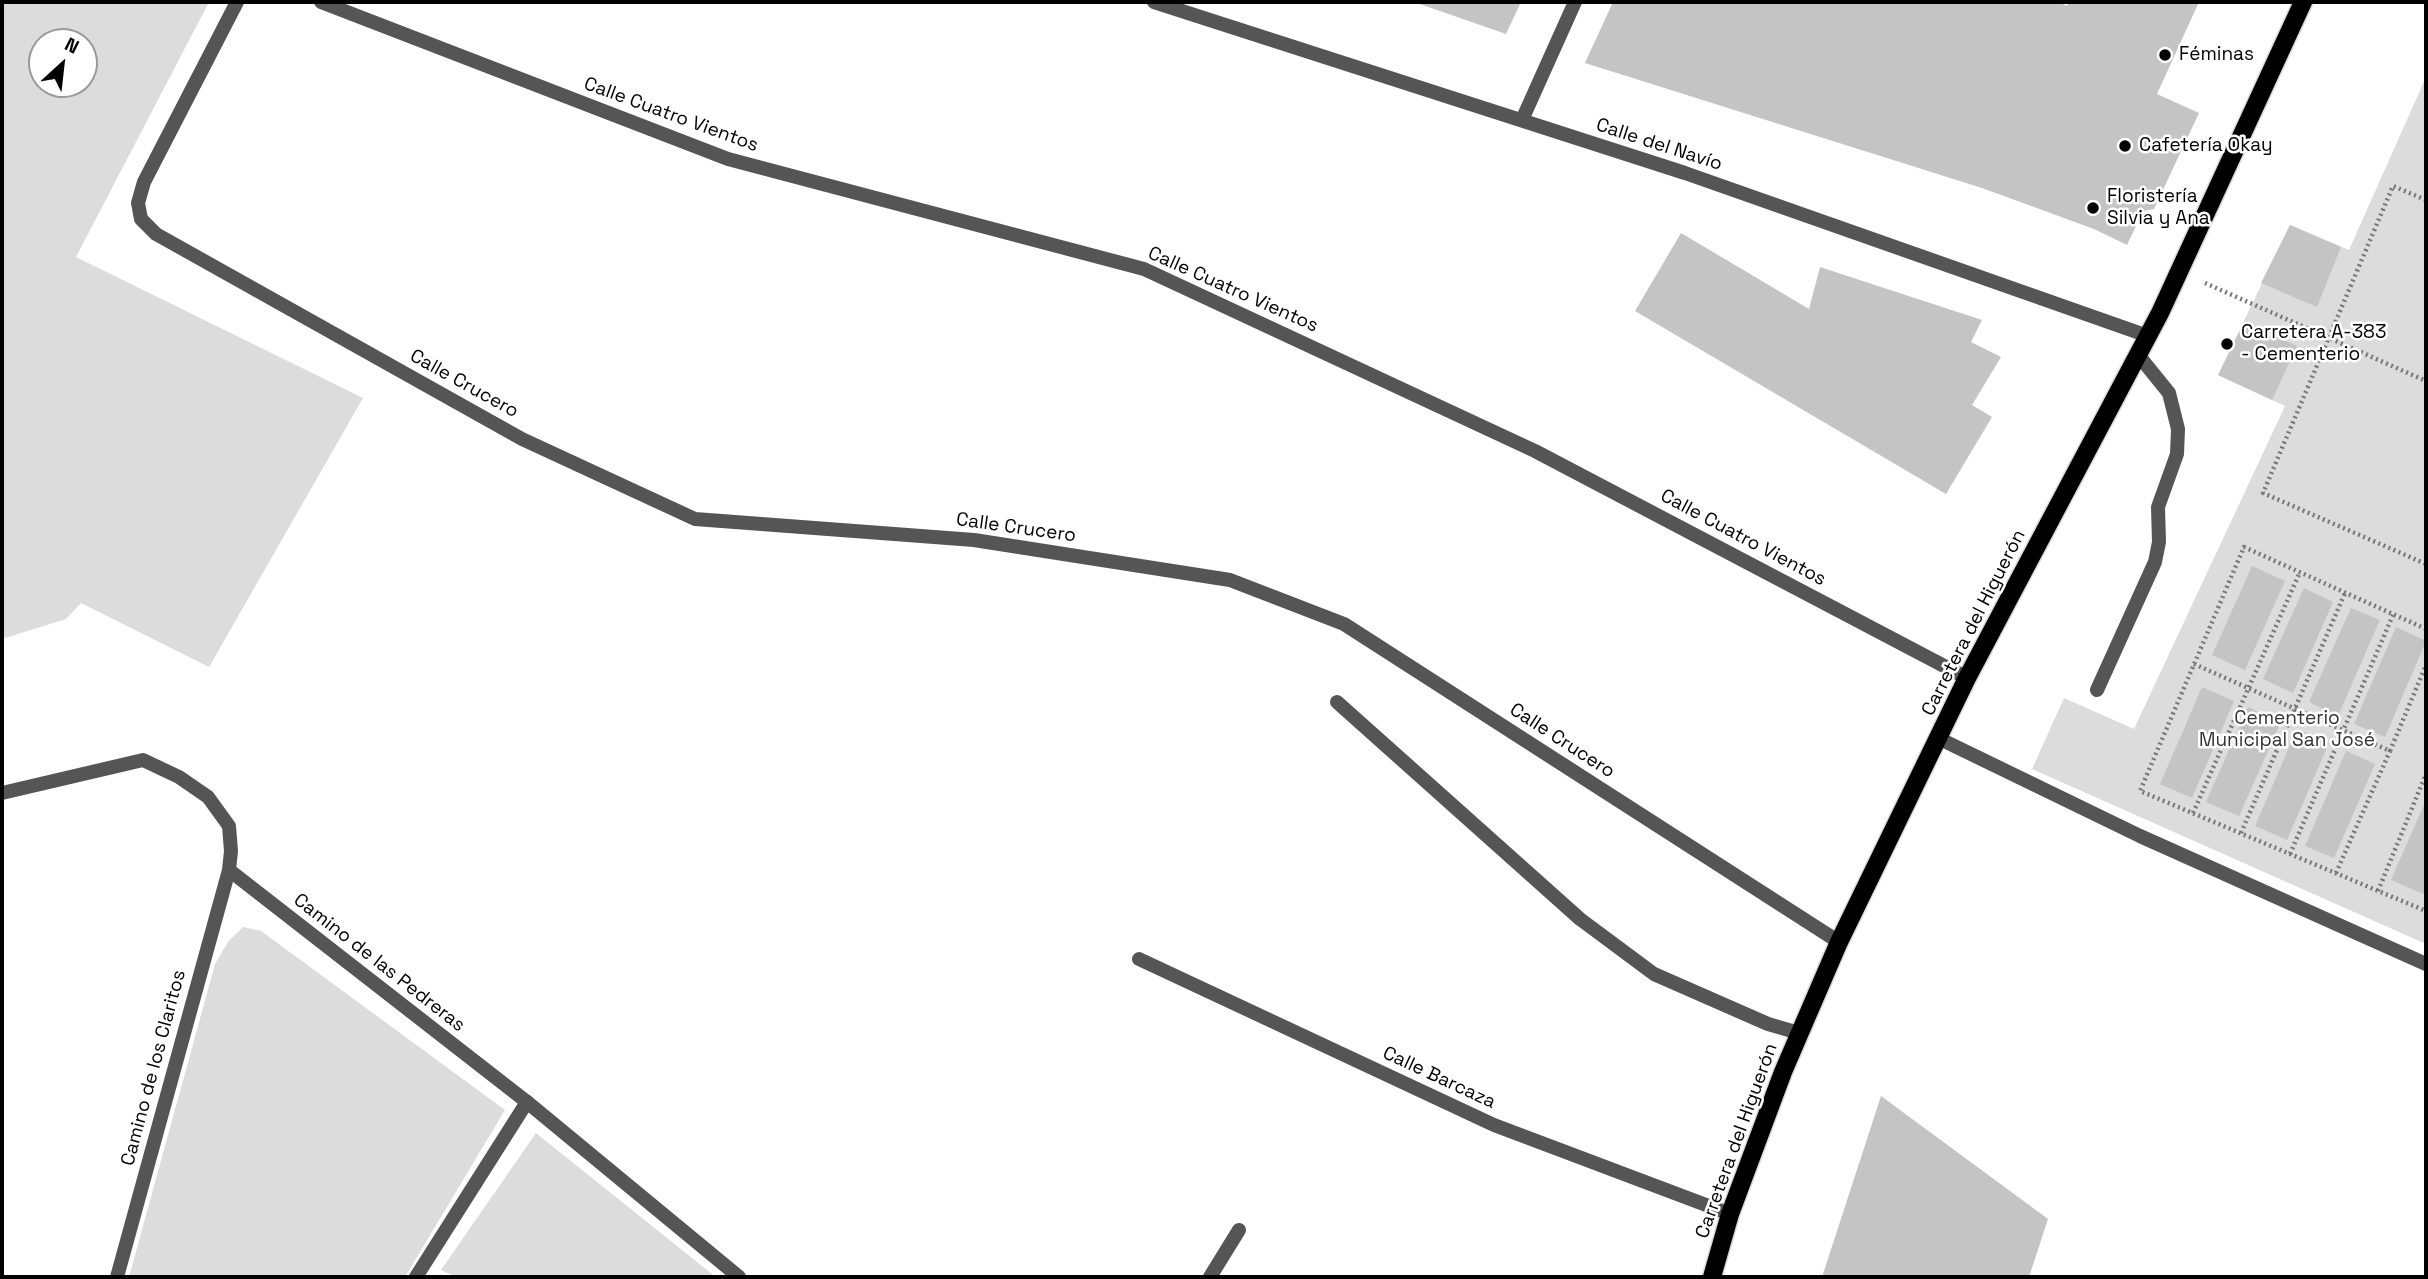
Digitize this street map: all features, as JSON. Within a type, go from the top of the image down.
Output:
[{"type":"main road","name":"Carretera del Higuerón","points":[[1712,1277],[1730,1214],[1800,1033],[1839,943],[1967,678],[2139,356],[2303,2]]},
{"type":"street","name":"Calle Crucero","points":[[237,2],[144,182],[138,204],[141,219],[156,234],[522,439],[695,519],[974,540],[1230,580],[1344,624],[1839,943]]},
{"type":"street","name":"Calle Cuatro Vientos","points":[[321,2],[728,159],[1144,269],[1535,451],[1967,678]]},
{"type":"street","name":"Calle del Navío","points":[[1154,2],[1865,234],[2148,336]]},
{"type":"street","points":[[1522,120],[1575,2]]},
{"type":"street","points":[[2097,690],[2155,562],[2159,542],[2158,507],[2177,454],[2178,429],[2169,393],[2139,356]]},
{"type":"street","points":[[1337,702],[1580,919],[1654,974],[1768,1024],[1800,1033]]},
{"type":"street","points":[[1938,738],[2140,836],[2426,964]]},
{"type":"street","points":[[2,793],[143,760],[153,763],[208,797],[226,819],[231,842],[229,870]]},
{"type":"street","name":"Camino de las Pedreras","points":[[229,870],[527,1102],[739,1277]]},
{"type":"street","name":"Camino de los Claritos","points":[[117,1277],[229,870]]},
{"type":"street","name":"Calle Barcaza","points":[[1139,958],[1494,1125],[1730,1214]]},
{"type":"street","points":[[416,1277],[527,1102]]},
{"type":"street","points":[[1210,1277],[1239,1230]]},
{"type":"path","points":[[2426,200],[2393,186],[2263,493],[2426,564]]},
{"type":"path","points":[[2178,272],[2426,381]]},
{"type":"path","points":[[2426,629],[2245,547],[2140,791],[2426,910]]},
{"type":"path","points":[[2193,813],[2300,572]]},
{"type":"path","points":[[2241,833],[2345,593]]},
{"type":"path","points":[[2290,854],[2393,615]]},
{"type":"path","points":[[2194,664],[2390,751]]},
{"type":"path","points":[[2336,873],[2426,665]]},
{"type":"path","points":[[2378,891],[2426,774]]},
{"type":"green space","points":[[2,2],[209,2],[76,257],[363,398],[209,667],[81,603],[66,619],[5,638],[2,629]]},
{"type":"green space","name":"Cementerio Municipal San José","points":[[2426,77],[2426,944],[2032,769],[2064,698],[2134,729],[2285,406],[2218,375],[2290,225],[2349,250]]},
{"type":"green space","points":[[243,927],[261,931],[505,1110],[405,1277],[129,1277],[215,964],[228,942]]},
{"type":"green space","points":[[536,1133],[716,1277],[456,1277],[441,1270]]},
{"type":"building","points":[[1414,2],[1521,2],[1506,34]]},
{"type":"building","points":[[1613,2],[2058,2],[2067,6],[2069,2],[2199,2],[2157,94],[2199,113],[2154,209],[2143,211],[2127,245],[2094,229],[1982,188],[1585,63]]},
{"type":"building","points":[[2290,225],[2341,247],[2317,307],[2261,283]]},
{"type":"building","points":[[1681,233],[1809,309],[1820,267],[1982,320],[1971,342],[2001,357],[1972,405],[1992,417],[1946,494],[1635,311]]},
{"type":"building","points":[[2244,322],[2297,346],[2272,400],[2218,375]]},
{"type":"building","points":[[2252,566],[2285,581],[2245,670],[2212,655]]},
{"type":"building","points":[[2304,588],[2333,602],[2293,693],[2263,679]]},
{"type":"building","points":[[2351,608],[2380,620],[2338,716],[2309,702]]},
{"type":"building","points":[[2396,627],[2426,641],[2385,737],[2354,724]]},
{"type":"building","points":[[2202,687],[2234,701],[2192,798],[2160,784]]},
{"type":"building","points":[[2248,707],[2281,722],[2239,816],[2206,802]]},
{"type":"building","points":[[2297,729],[2329,743],[2287,840],[2255,826]]},
{"type":"building","points":[[2346,751],[2375,764],[2334,858],[2305,846]]},
{"type":"building","points":[[2426,800],[2426,887],[2423,894],[2391,880]]},
{"type":"building","points":[[1881,1096],[2048,1219],[2029,1277],[1822,1277]]},
{"type":"place","name":"Féminas","points":[[2165,55]]},
{"type":"place","name":"Cafetería Okay","points":[[2125,146]]},
{"type":"place","name":"Floristería Silvia y Ana","points":[[2093,208]]},
{"type":"place","name":"Carretera A-383 - Cementerio","points":[[2227,344]]}]
